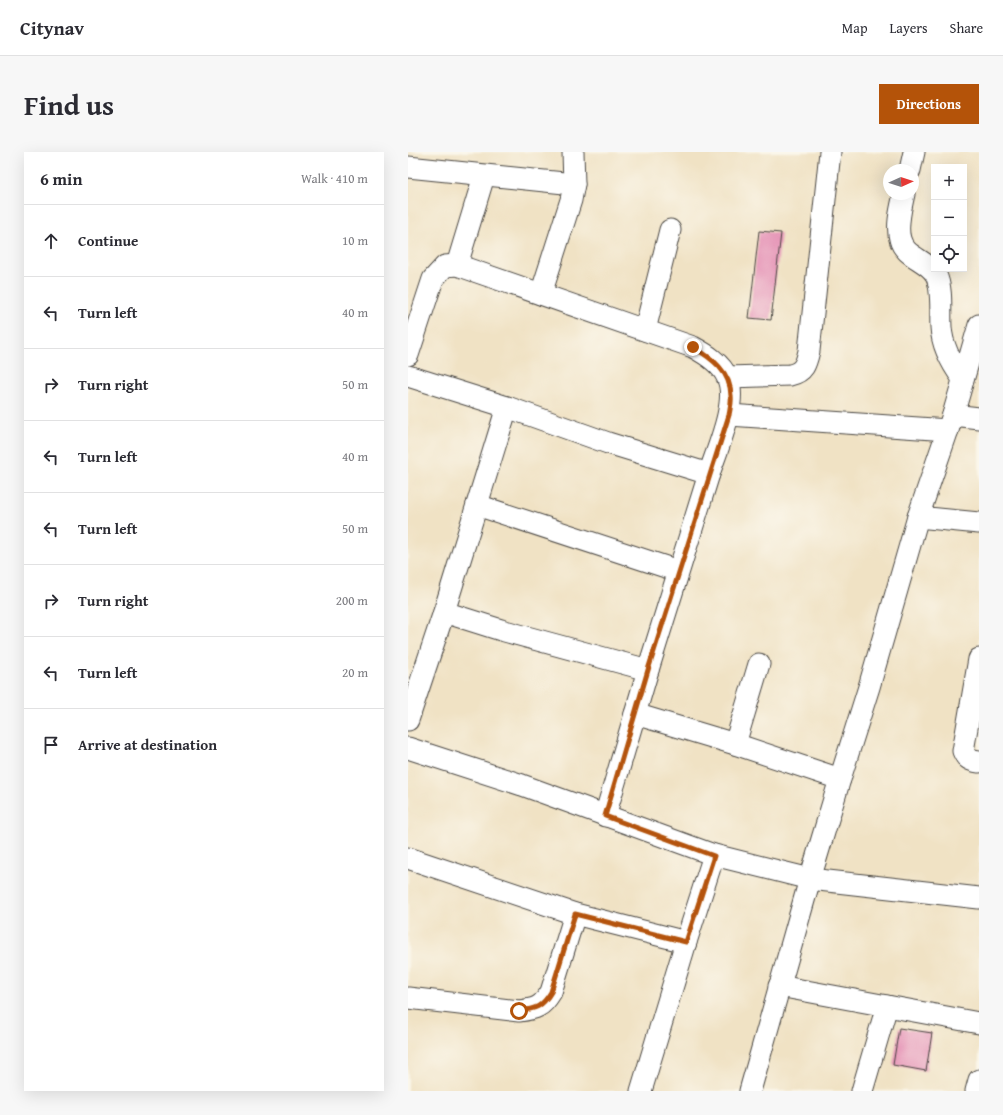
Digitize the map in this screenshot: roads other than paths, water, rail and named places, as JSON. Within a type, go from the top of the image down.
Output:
[{"type":"street","points":[[541,294],[571,200],[574,184],[573,152]]},
{"type":"street","points":[[728,377],[797,374],[802,370],[806,362],[809,351],[830,152]]},
{"type":"street","points":[[911,164],[914,152]]},
{"type":"street","points":[[408,167],[484,176],[574,184]]},
{"type":"street","points":[[457,265],[484,176]]},
{"type":"street","points":[[903,200],[899,228],[902,246],[930,268],[936,275],[939,285],[941,329],[944,344],[949,358],[963,379]]},
{"type":"street","points":[[645,330],[670,230]]},
{"type":"street","points":[[408,355],[433,279],[445,266],[457,265],[693,347],[712,360],[728,377],[732,397],[729,415],[678,571],[605,816]]},
{"type":"street","points":[[750,1091],[810,879],[869,687],[918,517],[950,423],[979,325]]},
{"type":"street","points":[[408,376],[507,407],[608,443],[709,474]]},
{"type":"street","points":[[408,720],[444,612],[507,407]]},
{"type":"street","points":[[729,415],[950,423],[979,418]]},
{"type":"street","points":[[477,505],[678,571]]},
{"type":"street","points":[[918,517],[979,523]]},
{"type":"street","points":[[444,612],[501,630],[648,670]]},
{"type":"street","points":[[979,659],[964,742],[964,751],[967,758],[979,762]]},
{"type":"street","points":[[735,744],[759,664]]},
{"type":"street","points":[[635,714],[735,744],[840,779]]},
{"type":"street","points":[[408,748],[522,785],[714,856],[810,879],[979,898]]},
{"type":"street","points":[[641,1091],[686,942],[714,856]]},
{"type":"street","points":[[408,858],[575,914],[686,942]]},
{"type":"street","points":[[408,998],[519,1011],[535,1009],[546,1002],[551,992],[575,914]]},
{"type":"street","points":[[779,986],[979,1023]]},
{"type":"street","points":[[862,1091],[887,1006]]},
{"type":"street","points":[[976,1091],[979,1080]]}]
